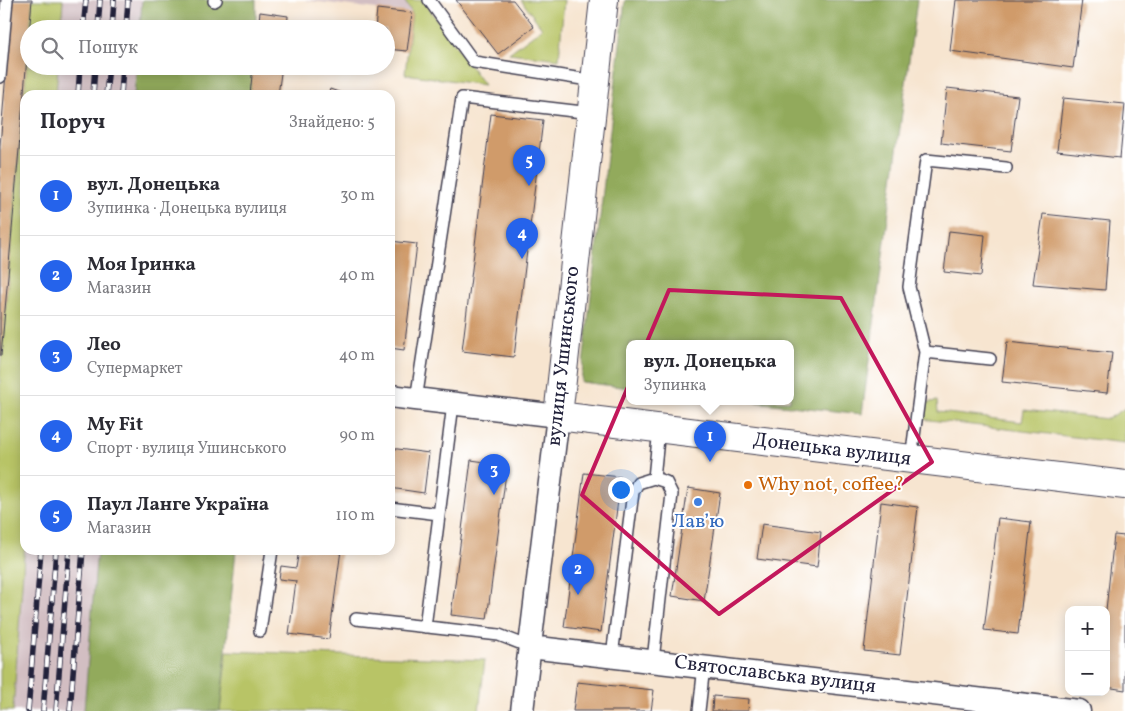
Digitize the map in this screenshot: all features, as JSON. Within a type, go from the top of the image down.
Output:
[{"type":"street","name":"вулиця Ушинського","points":[[522,711],[558,416],[604,0]]},
{"type":"street","name":"Донецька вулиця","points":[[395,397],[1125,485]]},
{"type":"street","name":"Святославська вулиця","points":[[530,647],[1079,711]]},
{"type":"lane","points":[[0,76],[7,0]]},
{"type":"lane","points":[[429,0],[474,62],[595,81]]},
{"type":"lane","points":[[416,400],[462,98],[591,113]]},
{"type":"lane","points":[[912,459],[926,352],[909,287],[926,160],[1006,168]]},
{"type":"lane","points":[[926,352],[990,359]]},
{"type":"lane","points":[[425,627],[453,404]]},
{"type":"lane","points":[[654,478],[659,429]]},
{"type":"lane","points":[[612,656],[633,492],[638,483],[654,478],[666,482],[672,494],[653,660]]},
{"type":"lane","points":[[395,509],[439,514]]},
{"type":"lane","points":[[260,630],[271,555]]},
{"type":"lane","points":[[356,619],[499,634],[530,647]]},
{"type":"lane","points":[[699,711],[704,666]]},
{"type":"highlighted area","points":[[669,290],[841,298],[932,462],[719,614],[582,495]]},
{"type":"shaded area","points":[[63,0],[142,0],[141,20],[62,20]]},
{"type":"shaded area","points":[[303,0],[404,0],[412,13],[377,9]]},
{"type":"shaded area","points":[[57,75],[136,75],[135,90],[56,90]]},
{"type":"shaded area","points":[[24,555],[97,555],[84,711],[13,711]]},
{"type":"green space","points":[[32,0],[63,0],[62,20],[31,20]]},
{"type":"green space","points":[[142,0],[256,0],[256,20],[141,20]]},
{"type":"green space","points":[[404,0],[423,0],[484,85],[405,74],[412,13]]},
{"type":"green space","points":[[521,0],[564,0],[559,59],[509,53],[542,28]]},
{"type":"green space","points":[[625,0],[917,0],[862,414],[781,405],[794,405],[794,340],[626,340],[626,388],[581,382]]},
{"type":"green space","points":[[26,75],[57,75],[56,90],[25,90]]},
{"type":"green space","points":[[136,75],[256,75],[256,90],[135,90]]},
{"type":"green space","points":[[20,143],[20,555],[24,555],[13,711],[0,711],[0,372]]},
{"type":"green space","points":[[937,401],[938,412],[1022,422],[1024,410],[1108,419],[1125,408],[1125,443],[921,419],[924,403]]},
{"type":"green space","points":[[97,555],[236,555],[220,711],[84,711]]},
{"type":"green space","points":[[227,651],[485,660],[479,711],[220,711]]},
{"type":"building","points":[[12,0],[32,0],[30,20],[20,20],[20,75],[25,75],[24,90],[20,90],[20,138],[1,356],[0,356],[0,146]]},
{"type":"building","points":[[456,0],[513,0],[534,27],[498,54]]},
{"type":"building","points":[[956,0],[1082,0],[1073,68],[950,51]]},
{"type":"building","points":[[377,9],[412,13],[407,51],[395,50],[395,20],[376,20]]},
{"type":"building","points":[[260,12],[288,16],[288,20],[259,20]]},
{"type":"building","points":[[252,75],[281,75],[279,90],[251,90]]},
{"type":"building","points":[[947,88],[1018,96],[1011,151],[941,143]]},
{"type":"building","points":[[1063,98],[1125,104],[1120,158],[1057,151]]},
{"type":"building","points":[[491,114],[543,120],[514,357],[462,351]]},
{"type":"building","points":[[1043,214],[1110,221],[1105,290],[1033,284]]},
{"type":"building","points":[[949,231],[985,235],[981,276],[944,272]]},
{"type":"building","points":[[395,242],[417,244],[404,350],[395,349]]},
{"type":"building","points":[[1007,342],[1112,353],[1107,393],[1002,382]]},
{"type":"building","points":[[395,449],[429,453],[424,493],[395,489]]},
{"type":"building","points":[[471,460],[507,465],[487,619],[451,615]]},
{"type":"building","points":[[584,473],[621,477],[601,632],[564,627]]},
{"type":"building","points":[[688,488],[720,493],[704,601],[672,596]]},
{"type":"building","points":[[881,502],[918,507],[900,655],[864,651]]},
{"type":"building","points":[[998,518],[1031,522],[1018,634],[984,630]]},
{"type":"building","points":[[762,524],[821,532],[817,567],[757,559]]},
{"type":"building","points":[[1114,535],[1125,536],[1125,690],[1110,688],[1110,606],[1106,606]]},
{"type":"building","points":[[298,555],[340,555],[329,639],[289,634],[296,581],[279,579],[281,566],[296,568]]},
{"type":"building","points":[[577,682],[654,690],[651,711],[573,711]]},
{"type":"building","points":[[713,696],[749,699],[748,711],[712,711]]},
{"type":"railway","points":[[84,20],[86,0]]},
{"type":"railway","points":[[99,20],[100,0]]},
{"type":"railway","points":[[113,20],[114,0]]},
{"type":"railway","points":[[127,20],[128,0]]},
{"type":"railway","points":[[78,90],[79,75]]},
{"type":"railway","points":[[93,90],[94,75]]},
{"type":"railway","points":[[107,90],[108,75]]},
{"type":"railway","points":[[121,90],[122,75]]},
{"type":"railway","points":[[28,711],[41,555]]},
{"type":"railway","points":[[43,711],[56,555]]},
{"type":"railway","points":[[56,711],[69,555]]},
{"type":"railway","points":[[70,711],[83,555]]},
{"type":"place","name":"Паул Ланге Україна","points":[[529,186]]},
{"type":"place","name":"My Fit","points":[[522,259]]},
{"type":"place","name":"вул. Донецька","points":[[710,462]]},
{"type":"place","name":"Why not, coffee?","points":[[748,485]]},
{"type":"place","name":"Лео","points":[[494,495]]},
{"type":"place","name":"Лав’ю","points":[[698,502]]},
{"type":"place","name":"Моя Іринка","points":[[578,595]]}]
